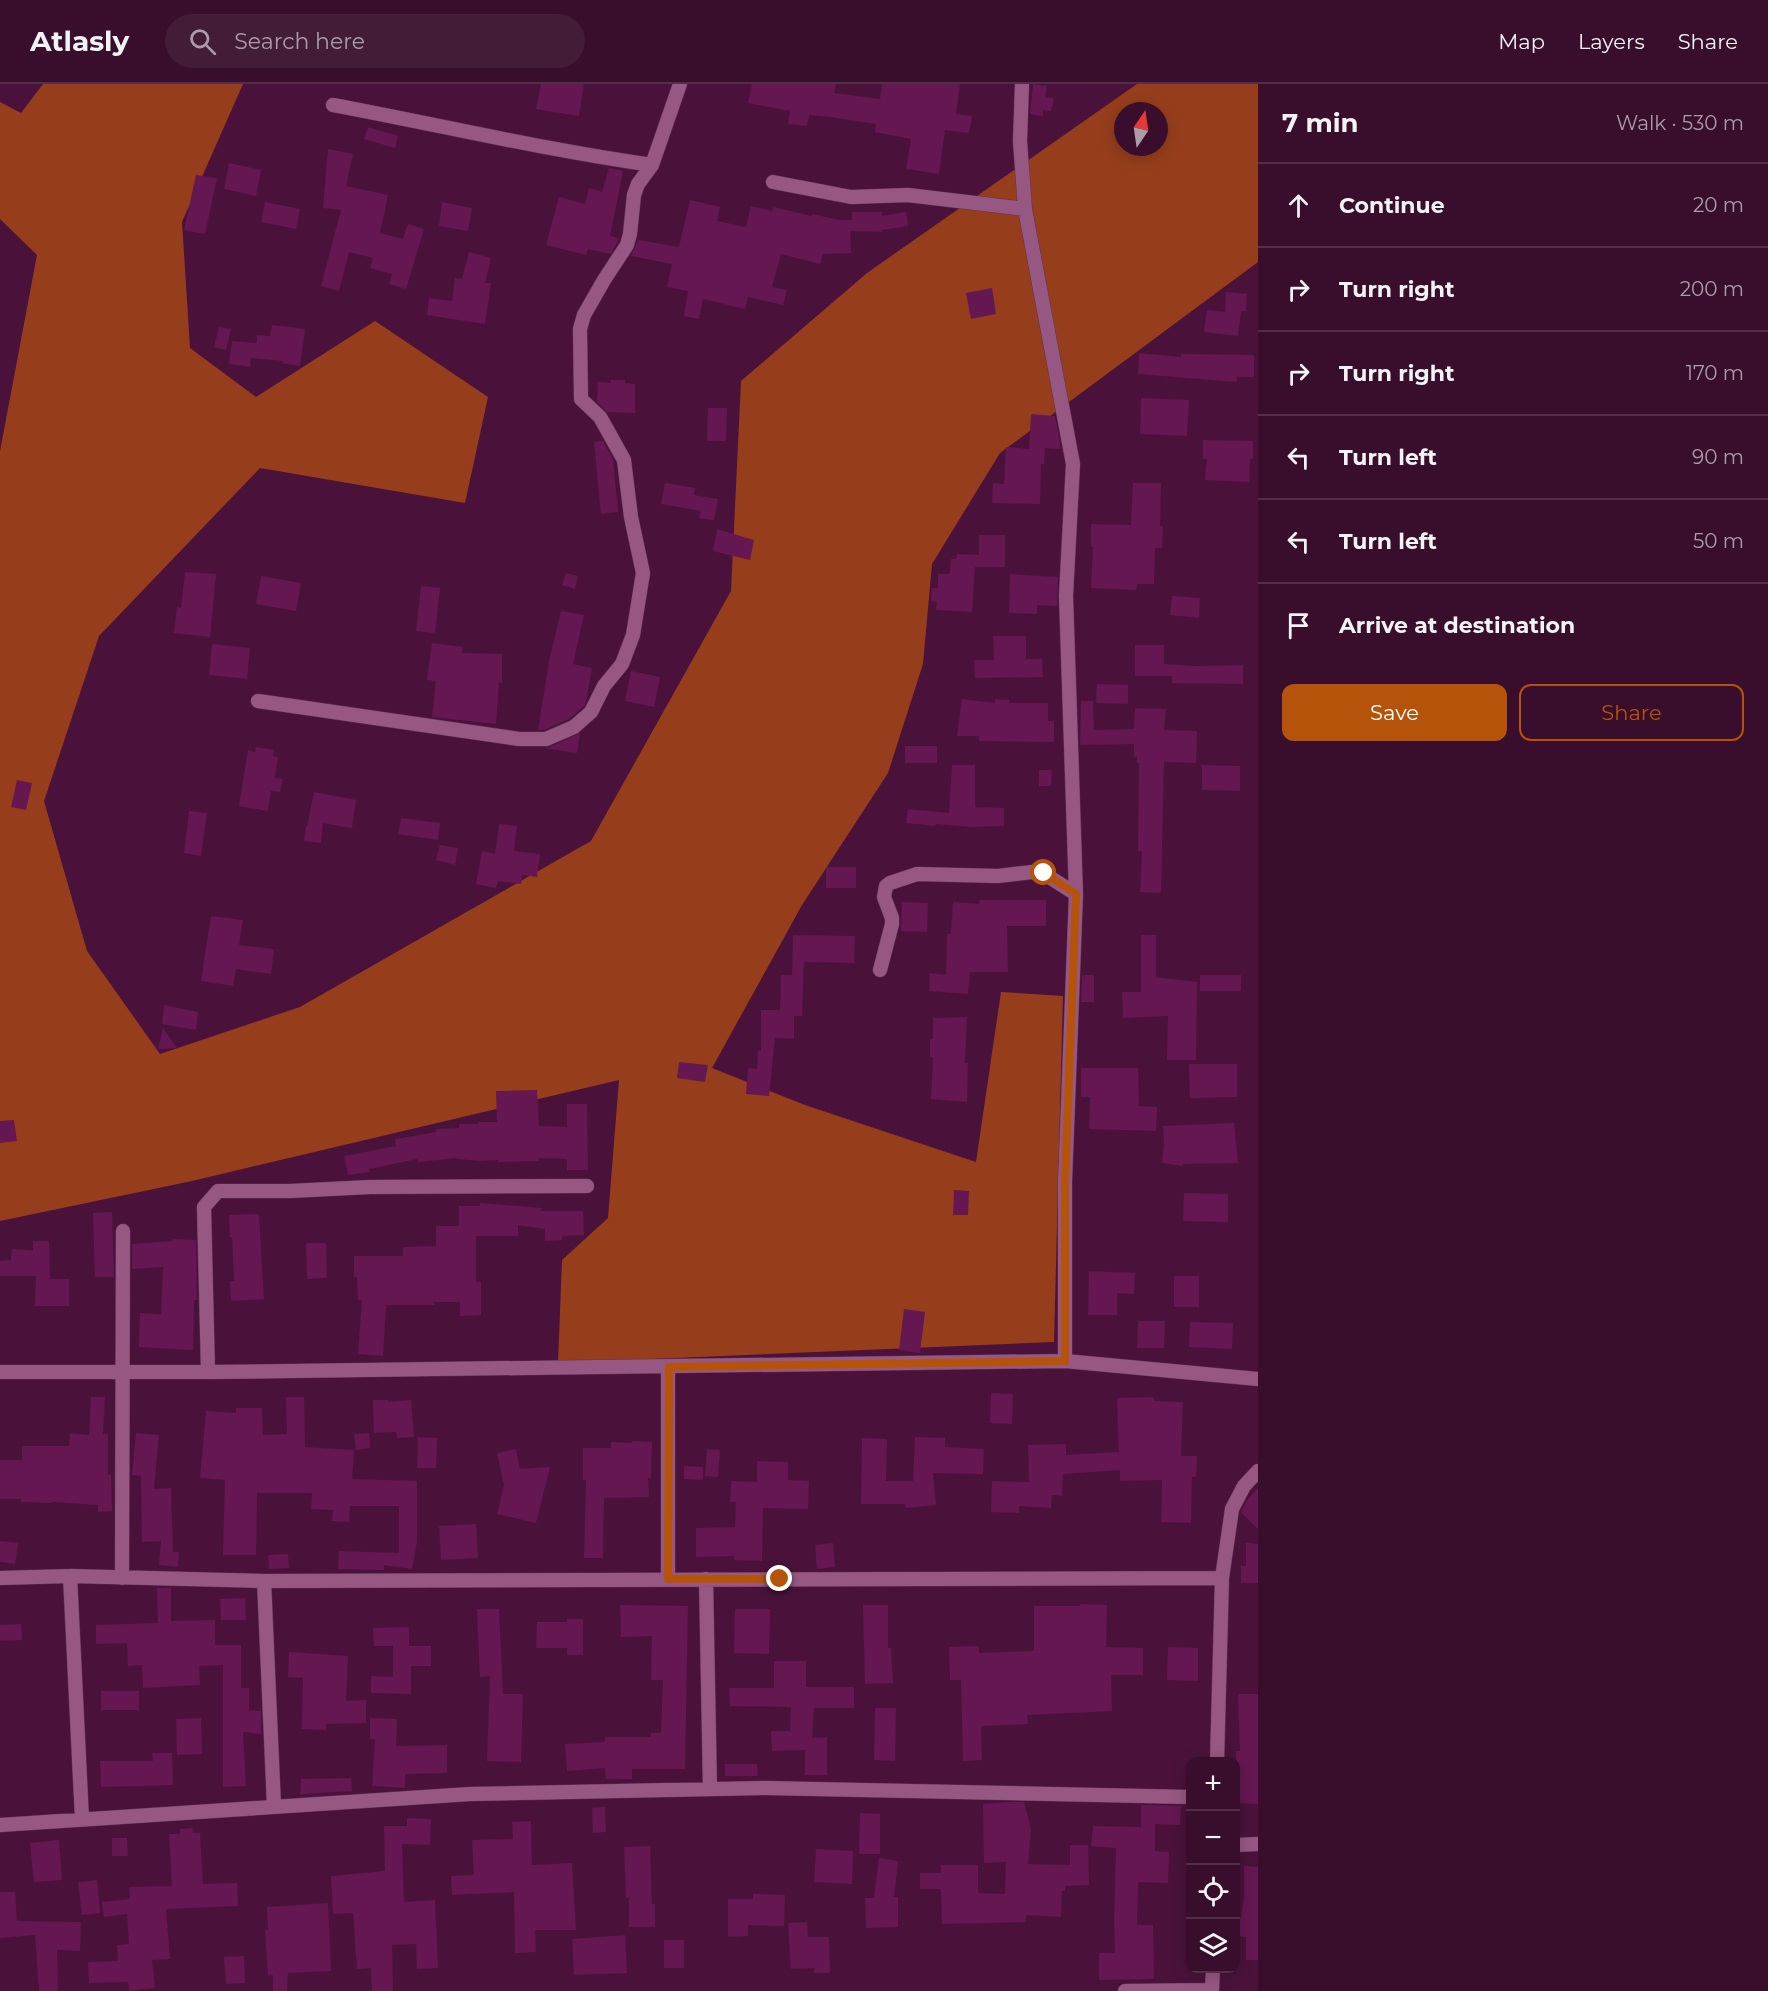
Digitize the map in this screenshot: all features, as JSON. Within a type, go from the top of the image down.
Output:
[{"type":"street","points":[[258,701],[519,740],[546,739],[574,727],[591,712],[604,686],[622,664],[633,635],[643,573],[630,517],[624,460],[600,417],[580,399],[580,329],[584,315],[627,245],[634,195],[638,184],[652,165],[680,84]]},
{"type":"street","points":[[1022,84],[1020,141],[1025,209],[1073,464],[1066,596],[1076,894],[1065,1182],[1065,1361]]},
{"type":"street","points":[[333,105],[532,145],[652,165]]},
{"type":"street","points":[[773,182],[851,197],[908,195],[1025,209]]},
{"type":"street","points":[[880,970],[892,924],[884,897],[886,886],[890,883],[917,874],[998,876],[1032,872],[1044,873],[1076,894]]},
{"type":"street","points":[[208,1372],[204,1207],[218,1191],[290,1191],[370,1187],[587,1186]]},
{"type":"street","points":[[122,1578],[123,1231]]},
{"type":"street","points":[[0,1372],[208,1372],[1065,1361],[1258,1379]]},
{"type":"street","points":[[668,1579],[669,1367]]},
{"type":"street","points":[[1217,1757],[1222,1578],[1232,1509],[1244,1486],[1258,1471]]},
{"type":"street","points":[[70,1576],[82,1819]]},
{"type":"street","points":[[0,1578],[70,1576],[264,1581],[1222,1578]]},
{"type":"street","points":[[706,1579],[710,1789]]},
{"type":"street","points":[[264,1581],[274,1806]]},
{"type":"street","points":[[0,1825],[470,1794],[778,1788],[1186,1797]]},
{"type":"street","points":[[1240,1845],[1258,1844]]},
{"type":"street","points":[[1125,1991],[1212,1990],[1213,1973]]},
{"type":"shaded area","points":[[43,84],[243,84],[182,222],[190,348],[256,397],[375,321],[488,397],[465,503],[260,468],[99,636],[44,801],[87,951],[160,1054],[300,1007],[591,841],[731,591],[741,381],[867,273],[1137,84],[1258,84],[1258,262],[1000,453],[932,564],[923,664],[888,773],[802,905],[712,1068],[805,1105],[976,1162],[1001,992],[1063,996],[1054,1342],[558,1363],[562,1260],[608,1218],[619,1080],[192,1181],[0,1221],[0,451],[37,255],[0,219],[0,102],[21,113]]},
{"type":"building","points":[[541,84],[584,84],[579,116],[536,109]]},
{"type":"building","points":[[752,84],[836,84],[834,93],[880,99],[882,84],[960,84],[956,114],[972,116],[969,133],[945,130],[939,174],[906,169],[911,139],[875,132],[876,124],[831,117],[809,115],[807,126],[788,124],[790,111],[748,103]]},
{"type":"building","points":[[1033,84],[1047,86],[1045,97],[1054,98],[1051,111],[1043,110],[1043,116],[1030,114]]},
{"type":"building","points":[[368,127],[398,136],[395,148],[364,139]]},
{"type":"building","points":[[328,149],[353,154],[346,186],[388,195],[380,233],[403,239],[408,224],[424,229],[406,289],[389,284],[392,274],[370,268],[373,258],[349,252],[339,291],[321,286],[341,210],[323,208]]},
{"type":"building","points":[[229,163],[261,170],[256,196],[224,189]]},
{"type":"building","points":[[609,168],[623,171],[610,236],[619,238],[611,254],[588,249],[586,255],[546,245],[559,197],[585,204],[589,188],[602,192]]},
{"type":"building","points":[[196,175],[217,178],[205,234],[184,230]]},
{"type":"building","points":[[690,200],[720,207],[717,221],[746,227],[751,206],[772,211],[774,207],[839,220],[852,220],[852,212],[882,212],[882,216],[906,212],[908,226],[882,230],[882,232],[850,231],[851,253],[823,254],[820,264],[781,254],[772,287],[787,290],[783,305],[748,297],[745,309],[703,299],[699,319],[684,316],[688,291],[667,287],[672,264],[631,256],[638,240],[679,247]]},
{"type":"building","points":[[265,202],[300,209],[296,229],[261,222]]},
{"type":"building","points":[[442,202],[472,208],[468,231],[439,226]]},
{"type":"building","points":[[469,252],[491,258],[485,283],[491,283],[485,324],[427,315],[429,298],[452,301],[455,278],[462,279]]},
{"type":"building","points":[[992,288],[996,314],[971,319],[966,293]]},
{"type":"building","points":[[1226,292],[1247,294],[1246,311],[1241,311],[1238,336],[1204,332],[1207,310],[1225,312]]},
{"type":"building","points":[[272,325],[305,329],[300,366],[282,363],[283,361],[251,358],[250,367],[229,364],[232,341],[257,343],[257,335],[270,336]]},
{"type":"building","points":[[219,327],[231,329],[226,350],[214,347]]},
{"type":"building","points":[[1139,353],[1181,357],[1181,354],[1254,355],[1254,377],[1237,377],[1237,382],[1138,374]]},
{"type":"building","points":[[611,380],[625,380],[625,383],[635,384],[635,413],[607,412],[597,402],[598,382],[611,383]]},
{"type":"building","points":[[1141,398],[1189,400],[1187,436],[1140,434]]},
{"type":"building","points":[[708,408],[727,408],[726,441],[707,441]]},
{"type":"building","points":[[1031,414],[1055,416],[1060,443],[1060,449],[1045,448],[1044,464],[1041,464],[1040,504],[992,503],[993,483],[1004,484],[1006,447],[1029,449]]},
{"type":"building","points":[[1203,440],[1253,441],[1249,482],[1205,480],[1207,459],[1203,459]]},
{"type":"building","points":[[603,441],[613,459],[618,512],[601,514],[594,442]]},
{"type":"building","points":[[665,483],[695,488],[694,495],[718,499],[714,520],[699,518],[701,511],[661,504]]},
{"type":"building","points":[[1133,483],[1161,483],[1162,548],[1155,548],[1154,584],[1137,584],[1136,590],[1091,588],[1093,547],[1091,547],[1091,524],[1131,525]]},
{"type":"building","points":[[717,529],[754,540],[750,560],[713,551]]},
{"type":"building","points":[[979,535],[1005,535],[1005,567],[975,567],[972,612],[936,610],[937,602],[931,601],[932,588],[938,588],[938,574],[950,574],[951,559],[956,559],[957,554],[979,555]]},
{"type":"building","points":[[185,572],[216,574],[210,637],[174,633],[177,607],[181,608]]},
{"type":"building","points":[[566,573],[578,576],[575,589],[562,585]]},
{"type":"building","points":[[1010,574],[1058,577],[1057,606],[1037,605],[1037,614],[1009,613]]},
{"type":"building","points":[[261,576],[301,583],[296,611],[256,604]]},
{"type":"building","points":[[421,586],[440,588],[435,633],[416,631]]},
{"type":"building","points":[[1172,596],[1200,598],[1199,618],[1170,615]]},
{"type":"building","points":[[561,611],[584,615],[573,664],[592,668],[586,702],[569,719],[544,730],[538,730],[549,661]]},
{"type":"building","points":[[993,636],[1026,636],[1026,659],[1042,659],[1043,677],[975,678],[974,660],[994,660]]},
{"type":"building","points":[[432,643],[463,647],[462,653],[502,654],[502,683],[499,683],[496,724],[432,717],[436,681],[427,680]]},
{"type":"building","points":[[212,644],[250,648],[247,679],[209,675]]},
{"type":"building","points":[[1135,645],[1164,645],[1164,664],[1243,665],[1243,684],[1172,683],[1172,676],[1135,676]]},
{"type":"building","points":[[631,671],[660,677],[654,707],[625,701]]},
{"type":"building","points":[[1097,684],[1128,685],[1128,704],[1096,703]]},
{"type":"building","points":[[962,699],[995,703],[995,699],[1009,700],[1009,703],[1048,703],[1048,721],[1054,721],[1054,742],[979,741],[979,736],[957,736]]},
{"type":"building","points":[[1081,701],[1093,701],[1094,730],[1134,729],[1135,708],[1166,709],[1164,730],[1197,731],[1196,763],[1164,762],[1161,893],[1140,892],[1142,851],[1138,851],[1139,763],[1137,763],[1137,756],[1134,757],[1134,744],[1080,745]]},
{"type":"building","points":[[580,733],[577,753],[545,748],[550,747]]},
{"type":"building","points":[[905,746],[937,746],[937,763],[905,763]]},
{"type":"building","points":[[256,747],[274,750],[273,756],[278,757],[275,778],[283,779],[280,792],[271,791],[268,811],[239,806],[248,750],[255,752]]},
{"type":"building","points":[[952,765],[975,765],[975,807],[1004,808],[1004,826],[973,827],[936,824],[935,826],[906,823],[908,809],[949,813]]},
{"type":"building","points":[[1202,765],[1240,766],[1240,791],[1202,790]]},
{"type":"building","points":[[1039,770],[1052,770],[1051,786],[1039,786]]},
{"type":"building","points":[[17,780],[32,783],[26,810],[11,807]]},
{"type":"building","points":[[314,792],[356,800],[352,828],[323,823],[321,843],[304,841]]},
{"type":"building","points":[[189,811],[207,813],[201,856],[184,853]]},
{"type":"building","points":[[401,818],[440,823],[438,840],[398,834]]},
{"type":"building","points":[[499,824],[517,826],[514,851],[540,854],[537,877],[522,875],[521,884],[498,881],[496,888],[476,884],[482,851],[495,854]]},
{"type":"building","points":[[440,845],[458,848],[455,865],[436,860]]},
{"type":"building","points":[[826,867],[856,867],[856,888],[826,888]]},
{"type":"building","points":[[979,900],[1046,900],[1046,926],[1007,926],[1008,972],[970,972],[968,994],[929,991],[930,973],[946,975],[947,934],[951,934],[953,902],[979,904]]},
{"type":"building","points":[[902,902],[928,903],[927,932],[901,931]]},
{"type":"building","points":[[211,916],[243,920],[239,945],[274,949],[271,974],[236,969],[233,986],[201,981]]},
{"type":"building","points":[[793,935],[855,936],[854,963],[804,962],[802,1016],[794,1016],[794,1039],[775,1038],[769,1096],[746,1094],[748,1068],[757,1069],[758,1051],[761,1051],[761,1010],[780,1010],[781,975],[792,975]]},
{"type":"building","points":[[1141,935],[1156,935],[1156,977],[1197,982],[1196,1060],[1167,1060],[1168,1016],[1123,1018],[1122,992],[1141,992]]},
{"type":"building","points":[[1082,975],[1094,975],[1094,1002],[1081,1002]]},
{"type":"building","points":[[1200,975],[1241,975],[1241,991],[1200,991]]},
{"type":"building","points":[[164,1005],[198,1012],[196,1030],[162,1024]]},
{"type":"building","points":[[967,1017],[965,1063],[968,1063],[967,1102],[931,1099],[933,1057],[930,1057],[930,1039],[933,1039],[933,1018]]},
{"type":"building","points":[[163,1028],[177,1048],[158,1049]]},
{"type":"building","points":[[679,1062],[708,1065],[705,1082],[677,1078]]},
{"type":"building","points":[[1189,1064],[1237,1064],[1237,1097],[1190,1098]]},
{"type":"building","points":[[1081,1068],[1138,1068],[1139,1106],[1157,1107],[1156,1131],[1089,1129],[1090,1097],[1081,1097]]},
{"type":"building","points":[[537,1090],[539,1126],[567,1127],[567,1104],[587,1104],[588,1170],[567,1170],[567,1159],[539,1158],[539,1161],[498,1162],[498,1160],[480,1161],[458,1158],[418,1162],[417,1159],[369,1169],[370,1172],[348,1175],[344,1156],[396,1146],[395,1139],[436,1132],[436,1129],[459,1128],[459,1124],[497,1122],[496,1091]]},
{"type":"building","points":[[14,1120],[17,1141],[0,1143],[0,1121]]},
{"type":"building","points":[[1234,1123],[1238,1163],[1183,1164],[1183,1166],[1162,1163],[1163,1126]]},
{"type":"building","points":[[954,1190],[969,1191],[968,1215],[953,1215]]},
{"type":"building","points":[[1184,1193],[1228,1194],[1228,1222],[1183,1221]]},
{"type":"building","points":[[480,1203],[542,1208],[541,1211],[583,1211],[584,1235],[562,1236],[562,1240],[545,1241],[545,1229],[518,1225],[518,1236],[476,1236],[476,1282],[481,1282],[481,1315],[460,1316],[460,1302],[434,1302],[434,1305],[386,1305],[383,1356],[358,1354],[362,1300],[358,1300],[357,1277],[354,1277],[354,1256],[403,1256],[403,1247],[436,1246],[436,1226],[459,1226],[459,1206],[480,1206]]},
{"type":"building","points":[[112,1212],[114,1277],[95,1277],[93,1213]]},
{"type":"building","points":[[259,1214],[264,1299],[231,1301],[230,1281],[234,1281],[229,1215]]},
{"type":"building","points":[[173,1239],[196,1240],[197,1300],[194,1300],[193,1350],[139,1347],[140,1313],[161,1314],[163,1267],[132,1269],[132,1244],[173,1241]]},
{"type":"building","points":[[33,1241],[49,1241],[50,1279],[69,1279],[69,1306],[35,1306],[36,1276],[0,1276],[0,1261],[11,1260],[12,1249],[33,1250]]},
{"type":"building","points":[[306,1243],[326,1243],[327,1278],[307,1279]]},
{"type":"building","points":[[1089,1271],[1135,1273],[1134,1294],[1117,1293],[1117,1315],[1088,1315]]},
{"type":"building","points":[[1174,1276],[1199,1276],[1199,1307],[1174,1307]]},
{"type":"building","points":[[904,1309],[925,1312],[920,1353],[899,1350]]},
{"type":"building","points":[[1138,1321],[1165,1321],[1164,1348],[1137,1348]]},
{"type":"building","points":[[1190,1322],[1233,1323],[1232,1349],[1189,1347]]},
{"type":"building","points":[[991,1393],[1013,1394],[1012,1424],[990,1423]]},
{"type":"building","points":[[91,1397],[105,1397],[103,1434],[108,1434],[108,1475],[111,1475],[112,1511],[98,1512],[98,1505],[0,1499],[0,1460],[22,1460],[22,1446],[69,1446],[70,1433],[89,1435]]},
{"type":"building","points":[[286,1397],[304,1397],[305,1447],[354,1450],[352,1479],[417,1481],[417,1542],[412,1569],[384,1565],[384,1570],[338,1569],[339,1551],[399,1553],[399,1506],[350,1506],[349,1522],[332,1521],[333,1510],[311,1509],[312,1493],[257,1493],[256,1555],[223,1555],[225,1480],[200,1478],[206,1411],[236,1413],[236,1408],[262,1408],[263,1435],[287,1434]]},
{"type":"building","points":[[1154,1397],[1154,1401],[1183,1402],[1181,1456],[1197,1456],[1196,1477],[1192,1477],[1191,1523],[1161,1522],[1162,1480],[1120,1481],[1120,1470],[1063,1474],[1062,1496],[1052,1495],[1051,1508],[1019,1506],[1019,1513],[991,1512],[992,1481],[1029,1482],[1028,1445],[1066,1444],[1066,1455],[1119,1452],[1117,1398]]},
{"type":"building","points":[[373,1400],[388,1400],[388,1402],[411,1400],[414,1437],[397,1438],[396,1432],[374,1433]]},
{"type":"building","points":[[136,1433],[159,1435],[154,1489],[171,1488],[173,1552],[179,1552],[178,1567],[159,1565],[161,1541],[142,1542],[141,1476],[132,1475]]},
{"type":"building","points":[[369,1433],[370,1448],[356,1450],[354,1434]]},
{"type":"building","points":[[418,1437],[437,1438],[436,1468],[417,1468]]},
{"type":"building","points":[[915,1437],[945,1438],[945,1447],[984,1449],[983,1474],[933,1473],[936,1505],[906,1508],[905,1504],[861,1504],[862,1438],[887,1439],[886,1481],[913,1481]]},
{"type":"building","points":[[632,1441],[652,1442],[651,1478],[648,1478],[649,1497],[604,1498],[603,1558],[584,1558],[586,1480],[583,1480],[583,1448],[611,1448],[611,1442],[632,1443]]},
{"type":"building","points":[[516,1449],[520,1469],[550,1467],[536,1523],[497,1514],[504,1485],[497,1453]]},
{"type":"building","points":[[707,1449],[720,1450],[718,1477],[705,1476]]},
{"type":"building","points":[[757,1461],[788,1462],[788,1480],[809,1481],[808,1509],[763,1508],[762,1561],[734,1560],[734,1556],[696,1557],[696,1528],[735,1527],[736,1502],[730,1502],[731,1481],[757,1482]]},
{"type":"building","points":[[684,1466],[703,1467],[703,1480],[684,1479]]},
{"type":"building","points":[[1258,1488],[1258,1529],[1241,1512],[1247,1500]]},
{"type":"building","points":[[476,1524],[478,1558],[441,1560],[439,1526]]},
{"type":"building","points":[[0,1541],[18,1543],[15,1564],[0,1562]]},
{"type":"building","points":[[833,1543],[835,1567],[817,1569],[815,1545]]},
{"type":"building","points":[[1246,1543],[1258,1544],[1258,1583],[1241,1583],[1241,1566],[1246,1566]]},
{"type":"building","points":[[288,1554],[289,1568],[269,1569],[268,1555]]},
{"type":"building","points":[[157,1588],[171,1588],[171,1621],[215,1620],[215,1645],[241,1645],[241,1688],[249,1688],[249,1710],[261,1711],[261,1734],[243,1732],[246,1786],[223,1787],[223,1665],[199,1666],[200,1685],[143,1688],[142,1665],[128,1666],[127,1643],[96,1644],[96,1625],[158,1623]]},
{"type":"building","points":[[245,1598],[246,1620],[221,1620],[220,1599]]},
{"type":"building","points":[[1080,1604],[1107,1605],[1106,1647],[1143,1648],[1143,1675],[1111,1675],[1112,1711],[1027,1715],[1028,1724],[981,1726],[982,1760],[963,1761],[961,1680],[950,1680],[949,1647],[979,1646],[979,1653],[1034,1651],[1034,1606],[1079,1606]]},
{"type":"building","points":[[620,1605],[688,1606],[685,1769],[632,1769],[632,1779],[606,1779],[605,1768],[567,1771],[565,1744],[605,1742],[605,1737],[651,1737],[651,1733],[661,1733],[663,1680],[651,1680],[652,1636],[621,1637]]},
{"type":"building","points":[[863,1605],[888,1605],[888,1648],[891,1648],[893,1683],[865,1684]]},
{"type":"building","points":[[477,1609],[499,1609],[503,1694],[523,1694],[521,1762],[487,1761],[490,1676],[480,1677]]},
{"type":"building","points":[[735,1609],[770,1609],[769,1654],[734,1653]]},
{"type":"building","points":[[567,1619],[583,1619],[583,1655],[567,1655],[567,1648],[536,1648],[537,1622],[567,1622]]},
{"type":"building","points":[[21,1624],[22,1640],[0,1641],[0,1625]]},
{"type":"building","points":[[409,1627],[409,1646],[431,1646],[431,1666],[411,1666],[411,1694],[371,1693],[371,1676],[393,1677],[393,1646],[374,1646],[373,1628]]},
{"type":"building","points":[[1168,1647],[1198,1648],[1198,1681],[1167,1680]]},
{"type":"building","points":[[289,1652],[348,1656],[346,1701],[366,1700],[366,1723],[326,1724],[326,1730],[302,1729],[303,1678],[288,1677]]},
{"type":"building","points":[[774,1661],[806,1661],[806,1687],[854,1687],[854,1708],[814,1708],[812,1738],[827,1737],[827,1775],[805,1775],[805,1750],[772,1751],[771,1731],[790,1731],[791,1707],[730,1706],[729,1688],[774,1688]]},
{"type":"building","points":[[101,1691],[139,1691],[139,1710],[101,1710]]},
{"type":"building","points":[[1238,1694],[1258,1694],[1258,1804],[1240,1803],[1240,1757],[1236,1757],[1236,1751],[1240,1751]]},
{"type":"building","points":[[875,1708],[896,1708],[895,1761],[874,1760]]},
{"type":"building","points":[[201,1718],[202,1754],[177,1755],[176,1719]]},
{"type":"building","points":[[370,1718],[397,1719],[396,1746],[447,1745],[447,1773],[405,1774],[405,1788],[372,1786],[375,1739],[370,1739]]},
{"type":"building","points":[[152,1753],[172,1753],[173,1785],[101,1787],[100,1761],[153,1761]]},
{"type":"building","points":[[725,1764],[757,1764],[758,1776],[725,1776]]},
{"type":"building","points":[[351,1778],[352,1791],[300,1794],[301,1779]]},
{"type":"building","points":[[1024,1802],[1031,1829],[1028,1864],[1070,1865],[1070,1845],[1088,1845],[1089,1885],[1065,1886],[1065,1891],[1062,1891],[1061,1917],[1026,1915],[1026,1922],[942,1924],[941,1889],[920,1889],[920,1873],[941,1873],[941,1865],[978,1865],[978,1893],[1005,1894],[1006,1862],[984,1863],[983,1804]]},
{"type":"building","points":[[1141,1805],[1181,1806],[1180,1825],[1155,1824],[1155,1851],[1169,1852],[1168,1883],[1138,1882],[1137,1925],[1153,1925],[1154,1979],[1099,1980],[1099,1953],[1115,1953],[1116,1848],[1091,1846],[1093,1826],[1141,1827]]},
{"type":"building","points":[[605,1807],[606,1832],[593,1833],[592,1808]]},
{"type":"building","points":[[860,1813],[880,1814],[880,1854],[859,1854]]},
{"type":"building","points":[[407,1818],[431,1819],[430,1845],[402,1844],[404,1902],[435,1900],[438,1968],[417,1969],[416,1944],[392,1945],[393,1991],[372,1991],[371,1968],[357,1969],[353,1913],[333,1914],[331,1876],[385,1871],[384,1826],[407,1826]]},
{"type":"building","points":[[531,1821],[532,1865],[572,1863],[576,1930],[535,1930],[536,1952],[515,1953],[514,1892],[452,1895],[451,1876],[474,1875],[472,1840],[513,1839],[512,1822]]},
{"type":"building","points":[[192,1828],[193,1833],[200,1833],[203,1884],[237,1883],[238,1906],[166,1909],[170,1959],[152,1960],[155,1988],[129,1991],[128,1982],[89,1983],[88,1962],[118,1961],[117,1945],[129,1944],[127,1914],[104,1917],[102,1902],[130,1899],[129,1887],[172,1886],[169,1834],[180,1834],[180,1829]]},
{"type":"building","points":[[112,1838],[127,1838],[128,1856],[112,1856]]},
{"type":"building","points":[[59,1840],[62,1880],[34,1882],[30,1843]]},
{"type":"building","points":[[650,1846],[655,1927],[629,1927],[629,1898],[626,1898],[624,1847]]},
{"type":"building","points":[[816,1849],[853,1851],[852,1884],[814,1882]]},
{"type":"building","points":[[879,1858],[898,1861],[894,1897],[898,1897],[898,1927],[866,1928],[865,1898],[874,1898]]},
{"type":"building","points":[[1244,1866],[1258,1867],[1258,1960],[1246,1960],[1246,1937],[1240,1936],[1240,1918],[1244,1897]]},
{"type":"building","points":[[97,1880],[100,1913],[82,1915],[78,1882]]},
{"type":"building","points":[[0,1892],[15,1892],[17,1921],[81,1922],[80,1951],[57,1950],[58,1991],[39,1991],[35,1935],[0,1938]]},
{"type":"building","points":[[753,1894],[785,1895],[784,1926],[748,1925],[748,1936],[728,1937],[728,1899],[753,1899]]},
{"type":"building","points":[[328,1903],[331,1971],[288,1973],[287,1991],[273,1991],[273,1975],[268,1976],[265,1930],[268,1929],[267,1907]]},
{"type":"building","points":[[807,1922],[808,1937],[829,1937],[830,1973],[814,1973],[814,1968],[791,1969],[788,1923]]},
{"type":"building","points":[[625,1935],[627,1973],[574,1975],[572,1939]]},
{"type":"building","points":[[664,1940],[684,1940],[684,1968],[664,1968]]},
{"type":"building","points":[[244,1956],[245,1983],[226,1984],[224,1957]]},
{"type":"route","points":[[780,1579],[668,1579],[669,1367],[1065,1361],[1065,1182],[1076,894],[1044,873]]}]
